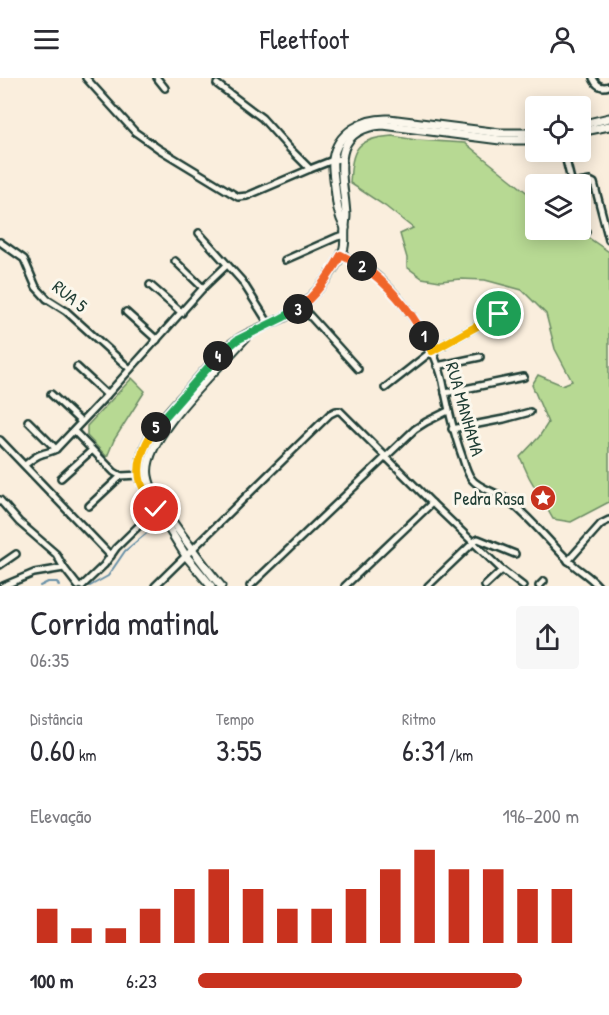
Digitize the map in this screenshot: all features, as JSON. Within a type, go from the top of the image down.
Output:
[{"type":"main road","points":[[591,122],[609,118]]},
{"type":"main road","points":[[221,586],[189,553],[156,509],[143,487],[140,476],[142,456],[155,429],[248,334],[289,315],[309,300],[341,255],[345,244],[346,217],[333,161],[360,131],[373,126],[525,134]]},
{"type":"main road","points":[[591,130],[609,126]]},
{"type":"main road","points":[[452,130],[500,140],[525,140]]},
{"type":"main road","points":[[176,409],[155,444],[147,472],[157,499],[211,586]]},
{"type":"street","points":[[86,78],[135,132],[231,194],[241,198],[333,161]]},
{"type":"street","points":[[158,78],[165,88]]},
{"type":"street","points":[[592,78],[597,85],[608,86]]},
{"type":"street","points":[[217,84],[262,118],[310,169]]},
{"type":"street","points":[[591,182],[594,183],[609,240]]},
{"type":"street","points":[[285,260],[345,232]]},
{"type":"street","points":[[199,233],[246,287],[269,324]]},
{"type":"street","name":"RUA 5","points":[[0,242],[24,259],[36,287],[47,300],[73,317],[130,369]]},
{"type":"street","name":"RUA MANHAMA","points":[[341,255],[357,262],[374,274],[419,325],[442,379],[452,429],[473,482],[507,499],[568,561],[598,586]]},
{"type":"street","points":[[175,261],[203,288]]},
{"type":"street","points":[[25,465],[34,457],[56,449],[203,288],[227,265]]},
{"type":"street","points":[[150,285],[182,313]]},
{"type":"street","points":[[301,306],[358,369]]},
{"type":"street","points":[[126,312],[157,340]]},
{"type":"street","points":[[385,388],[432,351],[499,314]]},
{"type":"street","points":[[437,366],[480,357]]},
{"type":"street","points":[[77,367],[107,395]]},
{"type":"street","points":[[445,393],[524,377]]},
{"type":"street","points":[[51,394],[81,422]]},
{"type":"street","points":[[155,586],[330,414],[336,411],[344,413],[432,503],[502,570],[523,586]]},
{"type":"street","points":[[250,586],[415,429],[448,411]]},
{"type":"street","points":[[452,429],[530,412]]},
{"type":"street","points":[[28,421],[56,449]]},
{"type":"street","points":[[74,430],[114,472],[122,476],[140,476]]},
{"type":"street","points":[[0,440],[111,556]]},
{"type":"street","points":[[62,478],[92,450]]},
{"type":"street","points":[[89,506],[122,476]]},
{"type":"street","points":[[0,500],[19,522],[56,555],[63,568],[80,586],[104,565],[116,548],[156,509]]},
{"type":"street","points":[[345,586],[432,503]]},
{"type":"street","points":[[568,561],[602,524],[609,520]]},
{"type":"street","points":[[428,586],[478,539],[515,554]]},
{"type":"street","points":[[0,565],[16,554]]},
{"type":"street","points":[[2,585],[34,573],[63,568]]},
{"type":"street","points":[[485,586],[502,570]]},
{"type":"street","points":[[539,586],[544,581]]},
{"type":"green space","points":[[392,136],[465,143],[525,191],[525,240],[591,240],[609,252],[609,502],[571,522],[553,519],[520,457],[539,437],[548,423],[532,385],[538,375],[562,385],[572,381],[555,349],[546,314],[522,290],[485,280],[440,281],[422,278],[407,267],[407,258],[400,234],[413,228],[350,183],[352,161],[358,148],[363,143],[380,137]]},
{"type":"green space","points":[[132,378],[145,391],[114,440],[107,457],[87,436],[87,426]]},
{"type":"waterway","points":[[90,586],[108,576],[125,551],[148,532]]},
{"type":"waterway","points":[[40,586],[48,582],[57,582],[59,586]]},
{"type":"place","name":"Pedra Rasa","points":[[543,498]]},
{"type":"route","points":[[156,509],[140,476],[140,462],[148,440],[155,429],[216,357],[232,343],[289,315],[309,300],[341,255],[365,267],[395,296],[419,325],[432,351],[499,314]]}]
